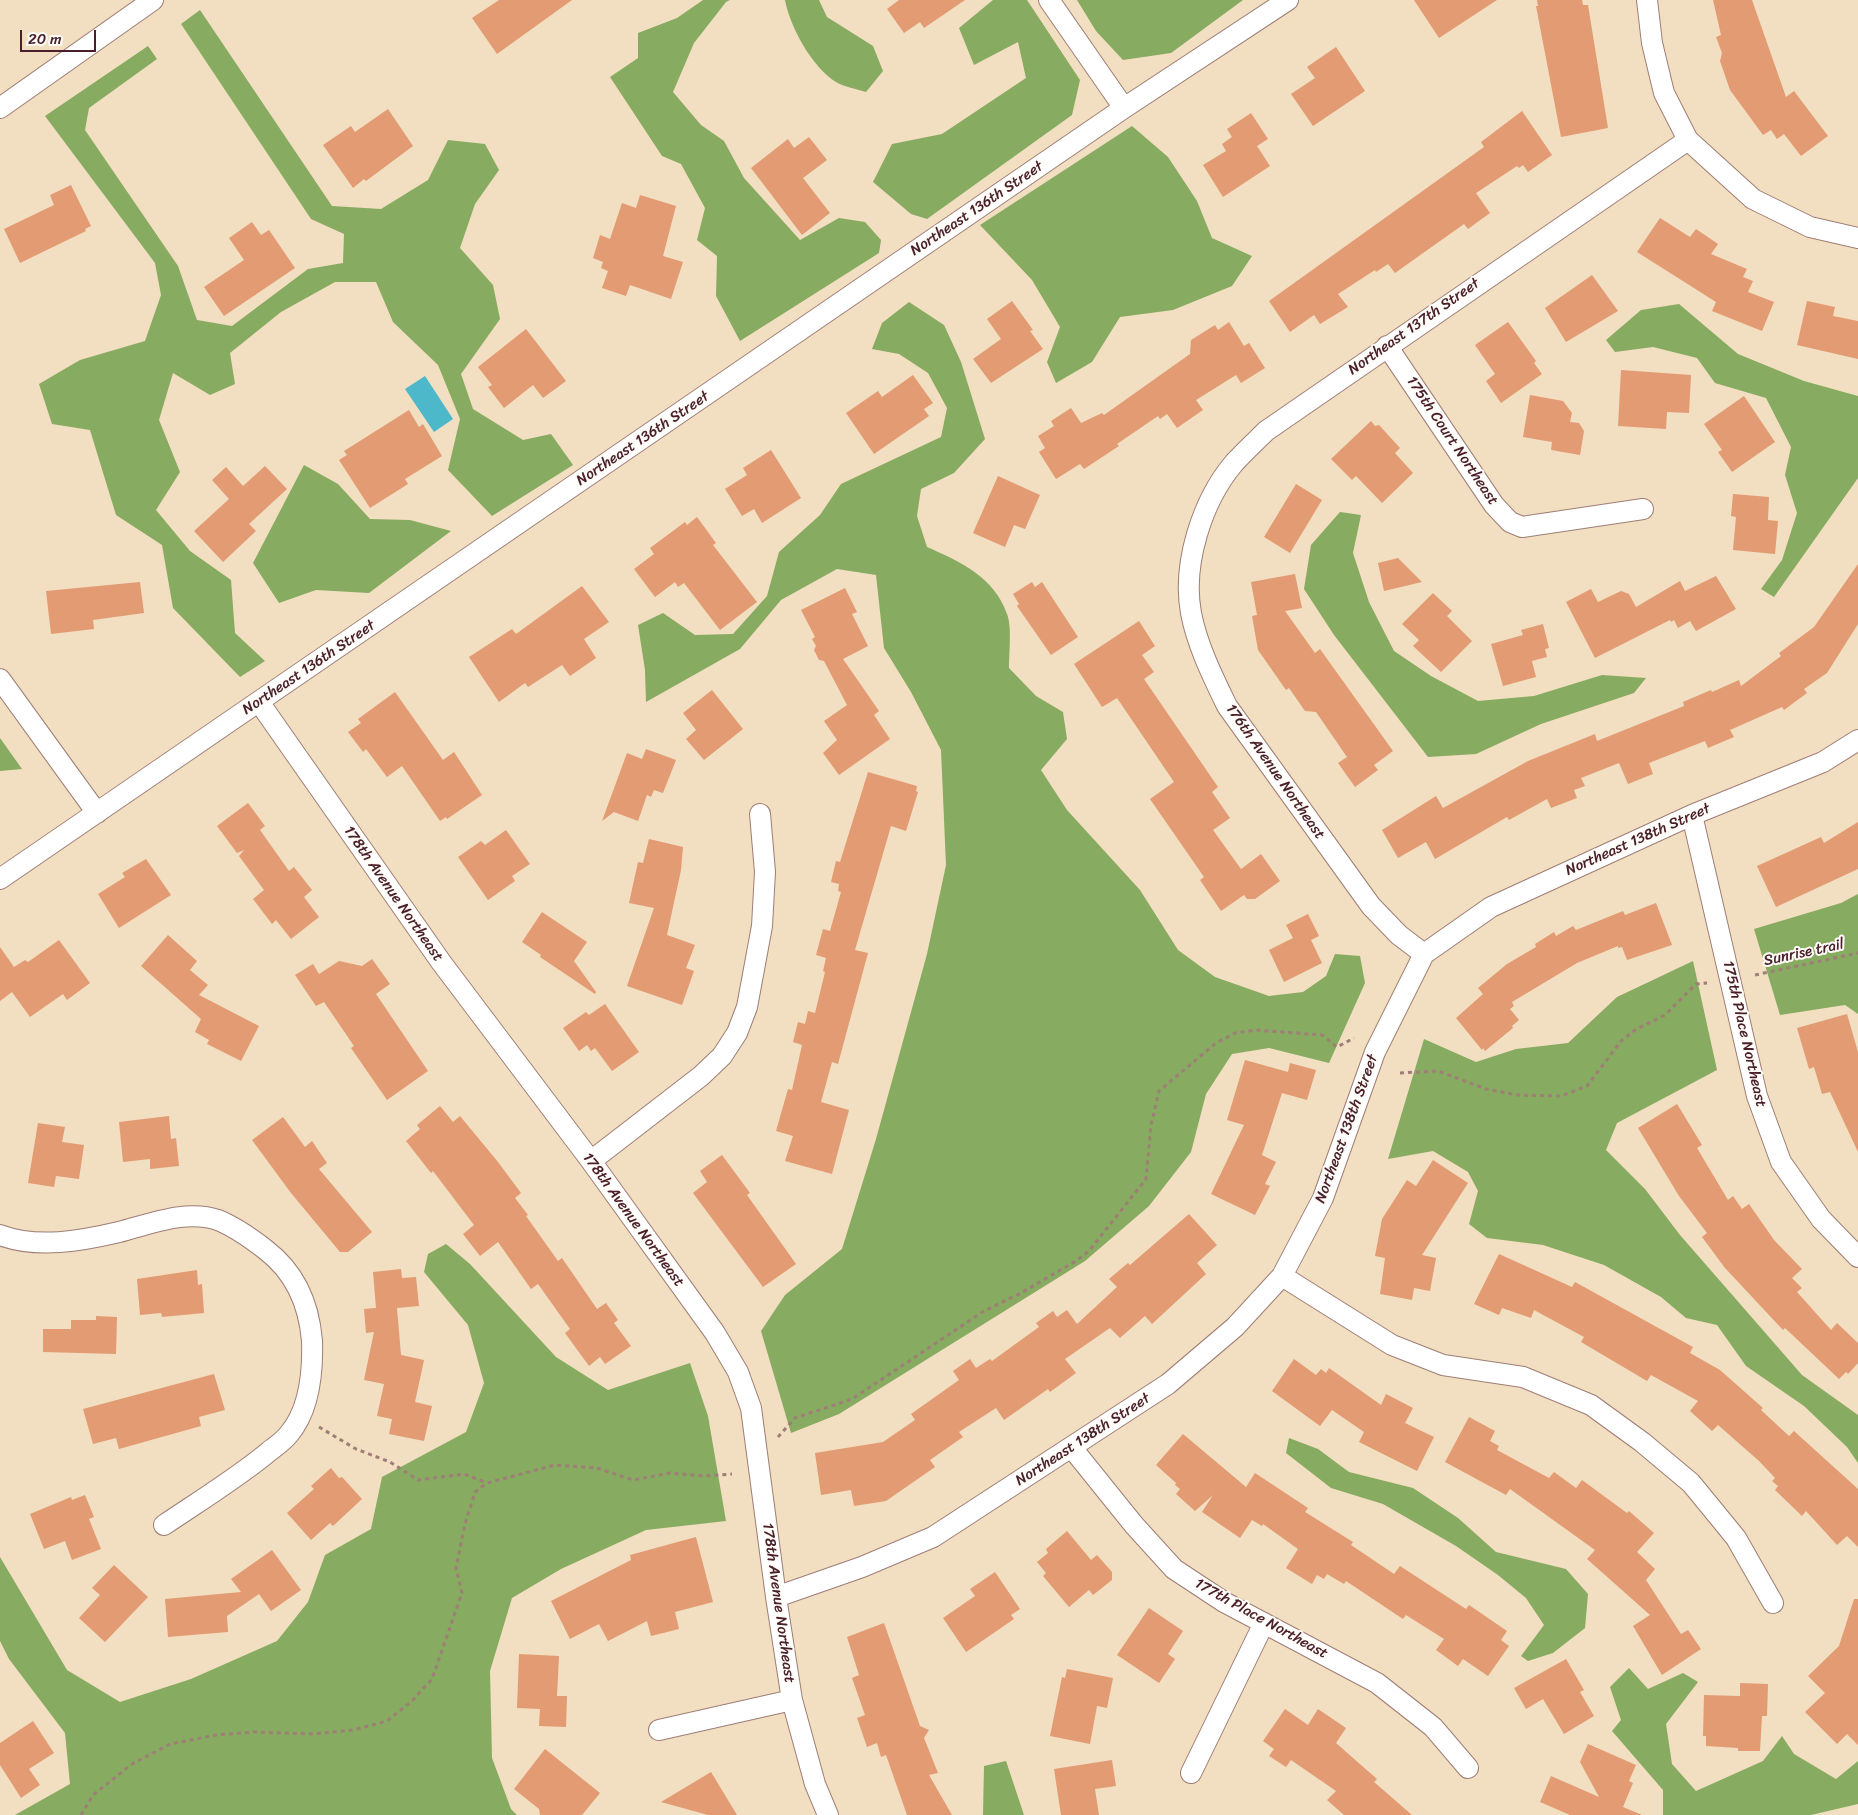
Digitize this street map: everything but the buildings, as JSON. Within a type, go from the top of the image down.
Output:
[{"type":"street","points":[[0,108],[153,0]]},
{"type":"street","points":[[1049,0],[1124,108]]},
{"type":"street","name":"Northeast 136th Street","points":[[0,879],[1124,108],[1288,0]]},
{"type":"street","points":[[1647,0],[1652,43],[1664,93],[1688,140],[1753,200],[1810,227],[1858,238]]},
{"type":"street","name":"Northeast 137th Street","points":[[1190,558],[1210,500],[1233,464],[1266,431],[1688,140]]},
{"type":"street","name":"175th Court Northeast","points":[[1387,346],[1494,505],[1510,522],[1522,528],[1643,509]]},
{"type":"street","name":"176th Avenue Northeast","points":[[1190,558],[1191,613],[1210,671],[1227,706],[1371,906],[1398,935],[1424,954]]},
{"type":"street","points":[[0,679],[97,813]]},
{"type":"street","name":"178th Avenue Northeast","points":[[259,702],[441,962],[591,1160],[714,1333],[738,1372],[751,1408],[776,1597],[792,1700],[815,1784],[828,1815]]},
{"type":"street","name":"Northeast 138th Street","points":[[776,1597],[862,1567],[934,1537],[1168,1384],[1235,1327],[1282,1276],[1324,1198],[1374,1052],[1424,954],[1491,907],[1692,815],[1823,762],[1858,740]]},
{"type":"street","points":[[591,1160],[701,1076],[722,1056],[737,1032],[747,1007],[762,926],[765,872],[760,814]]},
{"type":"street","name":"175th Place Northeast","points":[[1692,815],[1756,1096],[1781,1162],[1821,1219],[1858,1257]]},
{"type":"street","points":[[0,1235],[10,1239],[57,1244],[117,1232],[176,1216],[217,1220],[250,1238],[277,1258],[302,1293],[311,1325],[313,1365],[306,1404],[289,1435],[252,1466],[164,1525]]},
{"type":"street","points":[[1282,1276],[1392,1345],[1443,1365],[1523,1377],[1591,1406],[1642,1442],[1691,1483],[1736,1538],[1773,1603]]},
{"type":"street","name":"177th Place Northeast","points":[[1072,1448],[1134,1525],[1174,1569],[1224,1602],[1377,1683],[1433,1727],[1468,1768]]},
{"type":"street","points":[[1191,1773],[1264,1623]]},
{"type":"street","points":[[659,1730],[792,1700]]},
{"type":"path","name":"Sunrise trail","points":[[1755,975],[1858,953]]},
{"type":"path","points":[[1400,1073],[1438,1071],[1486,1089],[1516,1095],[1561,1096],[1587,1086],[1621,1041],[1635,1030],[1665,1014],[1696,984],[1713,982]]},
{"type":"path","points":[[777,1438],[795,1418],[852,1398],[984,1310],[1021,1293],[1076,1262],[1089,1251],[1146,1179],[1151,1125],[1159,1091],[1216,1043],[1235,1033],[1256,1030],[1322,1035],[1337,1047],[1354,1038]]},
{"type":"path","points":[[298,1418],[356,1448],[390,1462],[418,1480],[464,1474],[487,1483]]},
{"type":"path","points":[[81,1815],[93,1795],[132,1764],[170,1744],[216,1734],[254,1732],[313,1734],[345,1731],[387,1721],[412,1701],[432,1679],[462,1593],[456,1568],[465,1524],[475,1492],[487,1483],[555,1464],[597,1468],[633,1480],[670,1473],[704,1476],[732,1474]]},
{"type":"green space","points":[[703,0],[730,0],[726,2],[694,43],[673,92],[701,125],[724,141],[744,178],[800,240],[839,218],[865,222],[881,240],[879,253],[740,341],[716,296],[717,256],[697,240],[705,208],[681,164],[662,156],[610,77],[638,58],[638,33],[677,18]]},
{"type":"green space","points":[[785,0],[819,0],[827,17],[873,46],[883,71],[866,92],[839,84],[819,67],[803,46]]},
{"type":"green space","points":[[993,0],[1027,0],[1080,80],[1072,115],[927,219],[911,214],[873,182],[892,144],[942,134],[1026,78],[1018,42],[974,65],[959,28]]},
{"type":"green space","points":[[1077,0],[1243,0],[1171,53],[1123,60],[1096,31]]},
{"type":"green space","points":[[200,10],[332,206],[381,209],[428,180],[448,140],[485,144],[499,170],[475,204],[460,248],[493,285],[500,319],[461,374],[473,409],[523,440],[551,434],[573,465],[492,516],[448,470],[460,419],[438,365],[393,322],[376,282],[335,282],[281,312],[230,353],[235,384],[210,395],[173,373],[159,420],[180,472],[156,510],[190,551],[231,580],[235,633],[265,661],[240,677],[173,608],[162,545],[116,515],[90,430],[52,424],[39,384],[80,360],[145,341],[161,295],[155,263],[45,116],[148,46],[157,59],[89,108],[85,130],[178,266],[197,320],[232,326],[308,269],[343,263],[344,234],[311,219],[181,24]]},
{"type":"green space","points":[[1132,126],[1168,157],[1197,201],[1212,238],[1252,256],[1232,286],[1173,310],[1120,317],[1092,362],[1056,383],[1047,362],[1060,327],[1032,280],[980,225]]},
{"type":"green space","points":[[909,302],[944,325],[961,362],[985,439],[954,473],[921,489],[917,516],[927,547],[975,572],[994,590],[1009,619],[1009,668],[1036,696],[1063,712],[1067,739],[1041,770],[1067,810],[1140,890],[1178,950],[1215,977],[1269,996],[1303,992],[1326,976],[1335,954],[1360,956],[1365,983],[1329,1063],[1269,1048],[1232,1054],[1206,1094],[1191,1152],[1149,1206],[1085,1261],[839,1414],[791,1433],[761,1331],[785,1295],[842,1249],[876,1139],[927,954],[946,865],[941,750],[911,692],[884,648],[876,575],[837,569],[781,600],[740,649],[646,702],[645,670],[638,625],[663,613],[695,635],[733,634],[767,596],[779,552],[820,515],[841,484],[941,437],[947,408],[928,373],[899,354],[872,349],[882,323]]},
{"type":"green space","points":[[1679,304],[1738,354],[1804,381],[1858,396],[1858,478],[1774,597],[1761,589],[1782,560],[1797,513],[1785,475],[1791,447],[1766,398],[1715,383],[1697,358],[1653,347],[1615,352],[1606,340],[1641,310]]},
{"type":"green space","points":[[304,465],[338,484],[370,519],[410,520],[451,531],[369,593],[316,590],[279,603],[253,563]]},
{"type":"green space","points":[[1340,512],[1361,515],[1353,553],[1369,602],[1394,651],[1431,676],[1478,701],[1534,696],[1602,675],[1646,678],[1634,693],[1541,724],[1476,754],[1428,757],[1334,635],[1304,589],[1311,545]]},
{"type":"green space","points":[[0,738],[22,769],[0,771]]},
{"type":"green space","points":[[1858,894],[1858,1014],[1845,1005],[1780,1015],[1754,929],[1841,903]]},
{"type":"green space","points":[[1693,961],[1717,1070],[1617,1123],[1606,1150],[1645,1189],[1680,1235],[1802,1375],[1858,1415],[1858,1463],[1847,1447],[1804,1406],[1746,1366],[1717,1325],[1686,1318],[1661,1297],[1604,1265],[1543,1245],[1487,1238],[1469,1224],[1478,1191],[1468,1172],[1433,1151],[1388,1159],[1424,1039],[1476,1062],[1516,1049],[1568,1043],[1617,997]]},
{"type":"green space","points":[[446,1244],[470,1264],[556,1357],[608,1390],[690,1363],[708,1416],[726,1521],[646,1530],[561,1569],[512,1598],[490,1671],[492,1758],[511,1809],[517,1815],[15,1815],[70,1784],[65,1733],[9,1659],[0,1641],[0,1557],[67,1670],[120,1702],[191,1679],[277,1641],[308,1602],[325,1555],[371,1529],[382,1477],[466,1432],[484,1383],[468,1325],[424,1272],[428,1254]]},
{"type":"green space","points":[[1289,1438],[1318,1449],[1349,1472],[1413,1488],[1458,1518],[1496,1552],[1566,1569],[1588,1594],[1585,1628],[1553,1653],[1528,1661],[1521,1656],[1544,1625],[1526,1598],[1498,1575],[1456,1546],[1383,1504],[1331,1488],[1286,1453]]},
{"type":"green space","points":[[1629,1668],[1648,1689],[1683,1673],[1698,1682],[1666,1724],[1672,1764],[1696,1791],[1763,1761],[1782,1736],[1794,1754],[1836,1779],[1858,1761],[1858,1804],[1811,1815],[1663,1815],[1663,1790],[1612,1731],[1621,1720],[1610,1687]]},
{"type":"green space","points":[[1006,1761],[1024,1815],[983,1815],[984,1766]]},
{"type":"water","points":[[425,376],[453,419],[434,432],[405,389]]}]
